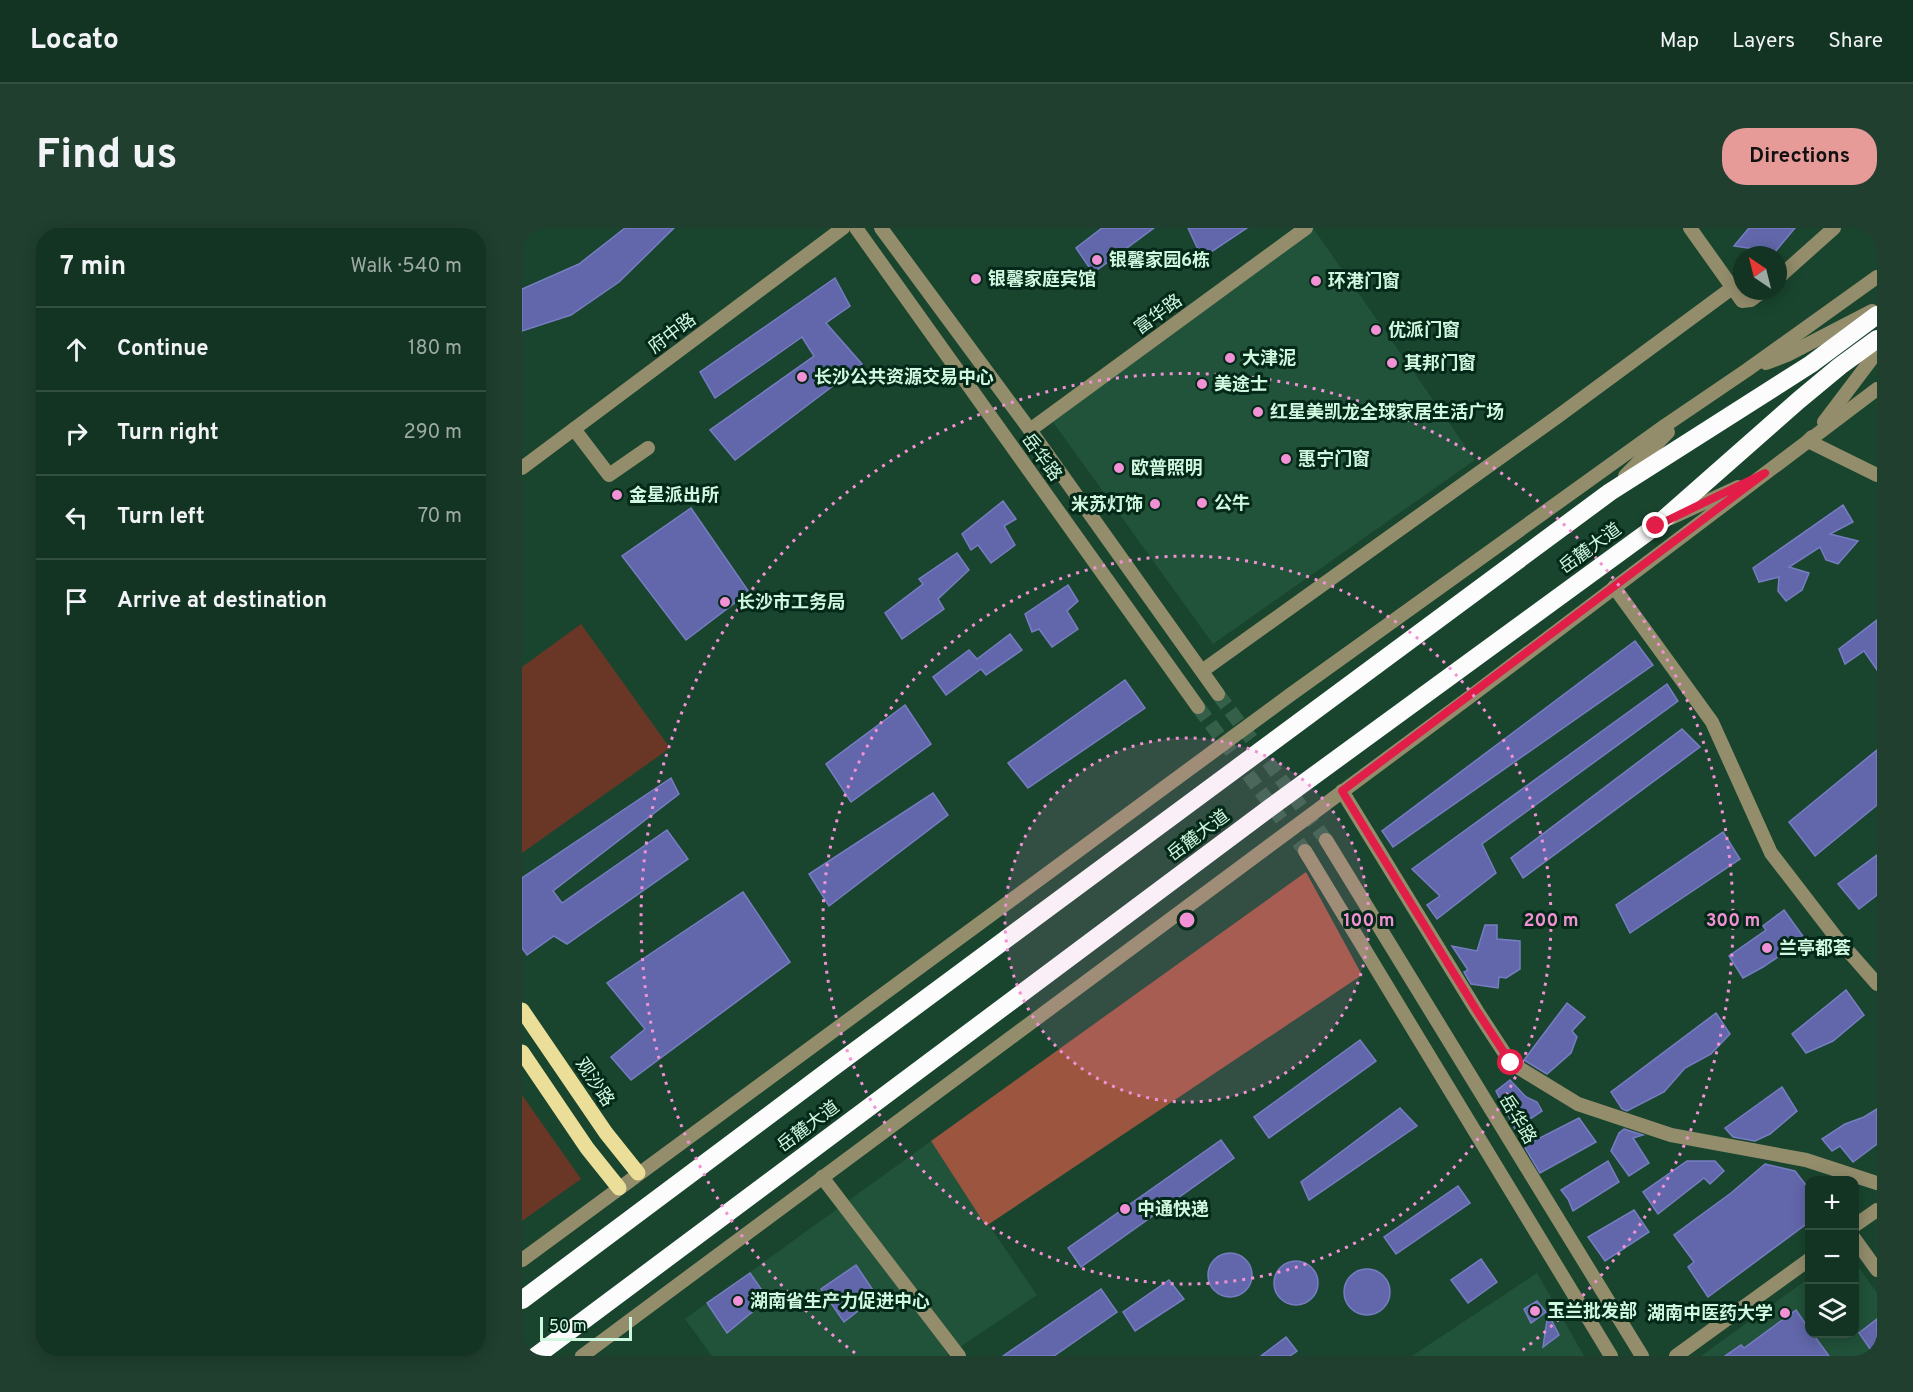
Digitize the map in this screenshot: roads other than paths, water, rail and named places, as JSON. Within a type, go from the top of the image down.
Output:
[{"type":"highway","name":"岳麓大道","points":[[522,1300],[851,1053],[1610,492],[1811,364],[1877,315]]},
{"type":"highway","name":"岳麓大道","points":[[536,1356],[1262,814],[1656,526],[1799,400],[1873,346]]},
{"type":"main road","name":"观沙路","points":[[522,1010],[606,1133],[638,1173]]},
{"type":"main road","points":[[522,1052],[587,1148],[619,1188]]},
{"type":"street","name":"府中路","points":[[522,468],[843,228]]},
{"type":"street","name":"岳华路","points":[[856,228],[1198,707]]},
{"type":"street","name":"岳华路","points":[[881,228],[1030,430],[1218,694]]},
{"type":"street","name":"富华路","points":[[1030,430],[1306,228]]},
{"type":"street","points":[[1690,228],[1733,290]]},
{"type":"street","points":[[1787,270],[1834,228]]},
{"type":"street","points":[[522,1260],[1280,702],[1877,277]]},
{"type":"street","points":[[1202,671],[1557,417],[1733,294]]},
{"type":"street","points":[[1747,370],[1787,355],[1877,309]]},
{"type":"street","points":[[1808,441],[1841,401],[1873,346]]},
{"type":"street","points":[[591,1353],[822,1177],[1342,791],[1877,389]]},
{"type":"street","points":[[1610,492],[1688,411]]},
{"type":"street","points":[[574,429],[609,475],[648,448]]},
{"type":"street","points":[[1808,441],[1877,475]]},
{"type":"street","points":[[1656,526],[1765,473]]},
{"type":"street","points":[[1614,587],[1712,722],[1771,853],[1835,936],[1877,984]]},
{"type":"street","points":[[1342,791],[1511,1063],[1578,1104],[1671,1135],[1806,1160],[1877,1183]]},
{"type":"street","name":"岳华路","points":[[1326,840],[1642,1356]]},
{"type":"street","points":[[1305,850],[1611,1356]]},
{"type":"street","points":[[822,1177],[959,1356]]},
{"type":"street","points":[[1859,1223],[1877,1210]]},
{"type":"street","points":[[1859,1245],[1877,1270]]},
{"type":"street","points":[[1676,1356],[1805,1262]]},
{"type":"tunnel","points":[[1218,694],[1326,840]]},
{"type":"tunnel","points":[[1198,707],[1305,851]]},
{"type":"place","name":"银馨家园6栋","points":[[1097,260]]},
{"type":"place","name":"银馨家庭宾馆","points":[[976,279]]},
{"type":"place","name":"环港门窗","points":[[1316,281]]},
{"type":"place","name":"优派门窗","points":[[1376,330]]},
{"type":"place","name":"大津泥","points":[[1230,358]]},
{"type":"place","name":"其邦门窗","points":[[1392,363]]},
{"type":"place","name":"长沙公共资源交易中心","points":[[802,377]]},
{"type":"place","name":"美途士","points":[[1202,384]]},
{"type":"place","name":"红星美凯龙全球家居生活广场","points":[[1258,412]]},
{"type":"place","name":"惠宁门窗","points":[[1286,459]]},
{"type":"place","name":"欧普照明","points":[[1119,468]]},
{"type":"place","name":"金星派出所","points":[[617,495]]},
{"type":"place","name":"公牛","points":[[1202,503]]},
{"type":"place","name":"米苏灯饰","points":[[1155,504]]},
{"type":"place","name":"长沙市工务局","points":[[725,602]]},
{"type":"place","name":"兰亭都荟","points":[[1767,948]]},
{"type":"place","name":"中通快递","points":[[1125,1209]]},
{"type":"place","name":"湖南省生产力促进中心","points":[[738,1301]]},
{"type":"place","name":"玉兰批发部","points":[[1535,1311]]},
{"type":"place","name":"湖南中医药大学","points":[[1785,1313]]}]
